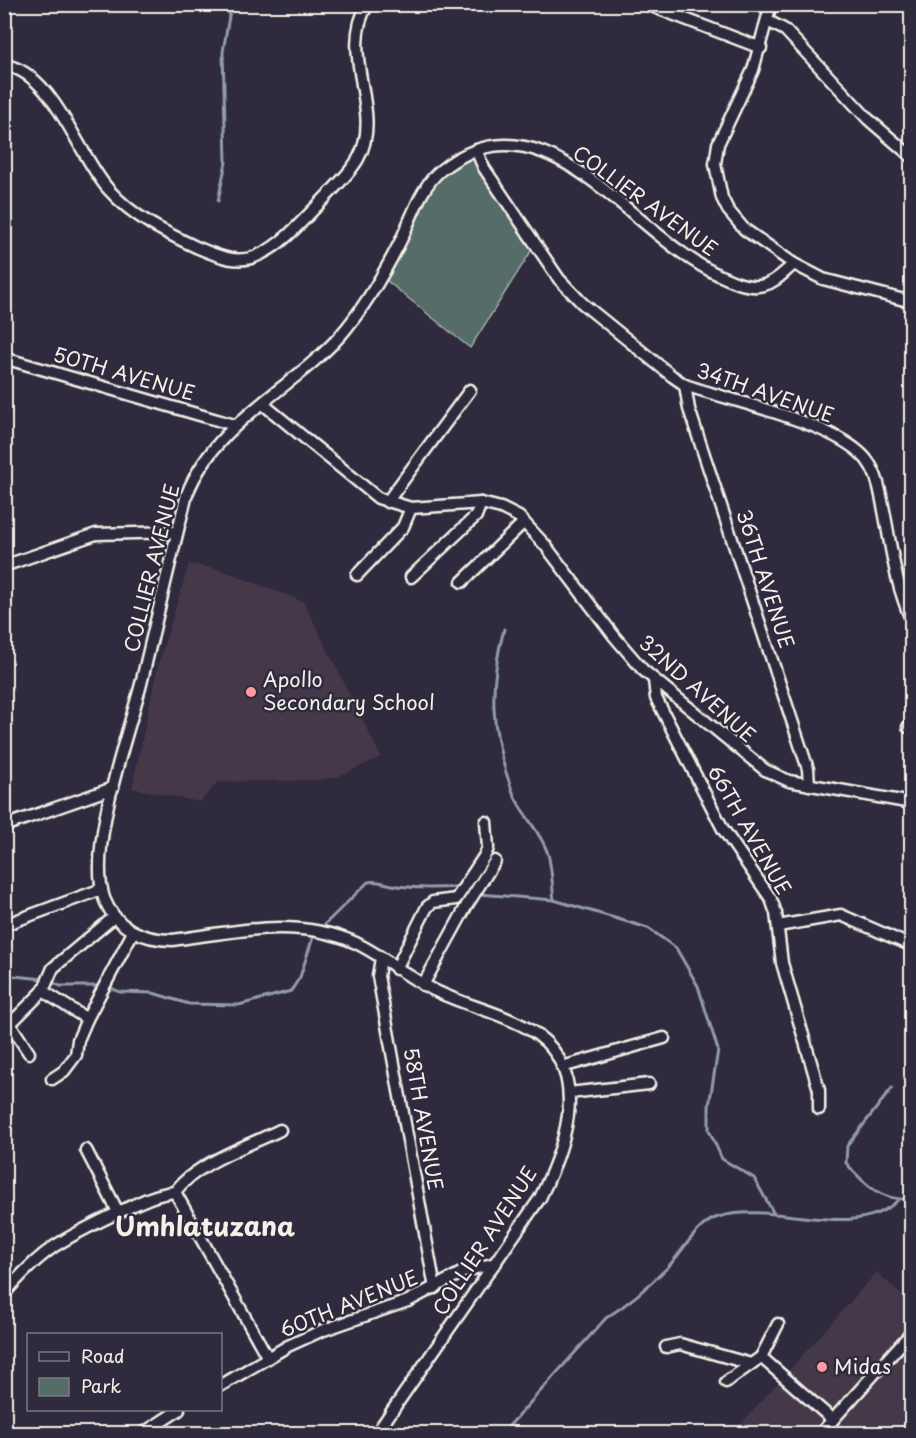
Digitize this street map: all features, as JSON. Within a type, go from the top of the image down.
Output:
[{"type":"street","points":[[4,65],[19,69],[38,81],[96,173],[128,207],[153,226],[217,256],[248,259],[267,251],[288,235],[358,159],[363,146],[366,115],[358,65],[357,29],[368,4]]},
{"type":"street","points":[[646,4],[761,48]]},
{"type":"street","points":[[771,4],[761,48],[753,70],[721,134],[715,164],[722,198],[735,219],[794,264],[824,279],[912,302]]},
{"type":"street","points":[[768,21],[785,30],[860,111],[912,157]]},
{"type":"street","name":"COLLIER AVENUE","points":[[376,1434],[540,1198],[553,1171],[566,1129],[568,1093],[562,1067],[551,1048],[525,1027],[423,986],[381,958],[342,937],[302,927],[278,927],[173,940],[154,940],[133,932],[114,917],[102,889],[102,839],[177,532],[194,478],[216,444],[234,425],[295,380],[345,329],[377,283],[429,182],[456,159],[476,150],[501,145],[526,146],[564,162],[585,174],[684,256],[733,282],[763,286],[777,279],[794,264]]},
{"type":"street","name":"34TH AVENUE","points":[[476,150],[484,168],[559,279],[582,303],[685,385],[813,426],[843,440],[861,454],[877,480],[896,578],[912,621]]},
{"type":"street","name":"50TH AVENUE","points":[[4,358],[234,425]]},
{"type":"street","name":"36TH AVENUE","points":[[685,385],[688,409],[808,769],[809,785]]},
{"type":"street","points":[[387,502],[470,390]]},
{"type":"street","name":"32ND AVENUE","points":[[264,404],[369,492],[387,502],[411,507],[481,503],[501,508],[524,522],[568,573],[614,636],[654,680],[765,770],[789,781],[912,803]]},
{"type":"street","points":[[411,578],[476,516],[481,503]]},
{"type":"street","points":[[357,575],[403,527],[411,507]]},
{"type":"street","points":[[462,582],[524,522]]},
{"type":"street","points":[[4,566],[96,534],[177,532]]},
{"type":"street","name":"66TH AVENUE","points":[[654,680],[656,698],[723,829],[771,899],[778,926],[782,963],[819,1090],[819,1109]]},
{"type":"street","points":[[4,826],[113,788]]},
{"type":"street","points":[[423,986],[472,889],[488,848],[486,822]]},
{"type":"street","points":[[396,969],[427,907],[433,902],[453,901],[459,895],[472,889],[495,861]]},
{"type":"street","points":[[4,925],[102,889]]},
{"type":"street","points":[[778,926],[841,915],[912,946]]},
{"type":"street","points":[[29,1053],[10,1024],[43,991],[53,968],[114,917]]},
{"type":"street","points":[[52,1079],[64,1071],[76,1055],[78,1040],[87,1019],[133,932]]},
{"type":"street","name":"58TH AVENUE","points":[[381,958],[378,976],[435,1288]]},
{"type":"street","points":[[43,991],[87,1019]]},
{"type":"street","points":[[562,1067],[664,1038]]},
{"type":"street","points":[[568,1093],[649,1084]]},
{"type":"street","points":[[4,1294],[36,1258],[51,1247],[149,1197],[175,1192],[181,1184],[202,1169],[280,1130]]},
{"type":"street","points":[[86,1150],[118,1212]]},
{"type":"street","points":[[175,1192],[268,1358]]},
{"type":"street","name":"60TH AVENUE","points":[[222,1385],[321,1331],[408,1301],[465,1271],[496,1263]]},
{"type":"street","points":[[726,1382],[761,1357],[778,1324]]},
{"type":"street","points":[[820,1434],[912,1332]]},
{"type":"street","points":[[666,1347],[680,1344],[752,1364]]},
{"type":"street","points":[[761,1357],[833,1420]]},
{"type":"street","points":[[142,1434],[177,1411]]},
{"type":"shaded area","name":"Apollo Secondary School","points":[[189,564],[219,569],[304,602],[381,757],[337,777],[317,780],[218,782],[200,802],[132,788],[158,665]]},
{"type":"shaded area","points":[[877,1272],[911,1304],[911,1433],[732,1434]]},
{"type":"green space","points":[[476,149],[535,245],[470,348],[381,276],[429,182]]},
{"type":"waterway","points":[[218,201],[226,162],[223,52],[231,4]]},
{"type":"waterway","points":[[504,629],[494,691],[496,730],[512,790],[548,854],[554,900]]},
{"type":"waterway","points":[[325,924],[368,882],[417,888],[460,887]]},
{"type":"waterway","points":[[478,894],[554,900],[648,928],[676,948],[698,986],[718,1050],[709,1106],[709,1130],[722,1159],[754,1178],[774,1214]]},
{"type":"waterway","points":[[108,987],[120,992],[153,993],[189,1004],[239,1005],[291,991],[300,977],[313,937]]},
{"type":"waterway","points":[[4,975],[44,979]]},
{"type":"waterway","points":[[50,981],[60,986],[101,986]]},
{"type":"waterway","points":[[892,1088],[847,1146],[846,1163],[874,1190],[892,1198],[912,1199]]},
{"type":"waterway","points":[[502,1434],[606,1318],[653,1282],[673,1262],[696,1232],[710,1221],[718,1217],[740,1213],[836,1220],[859,1218],[879,1213],[897,1201]]},
{"type":"place","name":"Apollo Secondary School","points":[[251,692]]},
{"type":"place","name":"Midas","points":[[822,1367]]},
{"type":"district","name":"Umhlatuzana","points":[[205,1227]]}]
